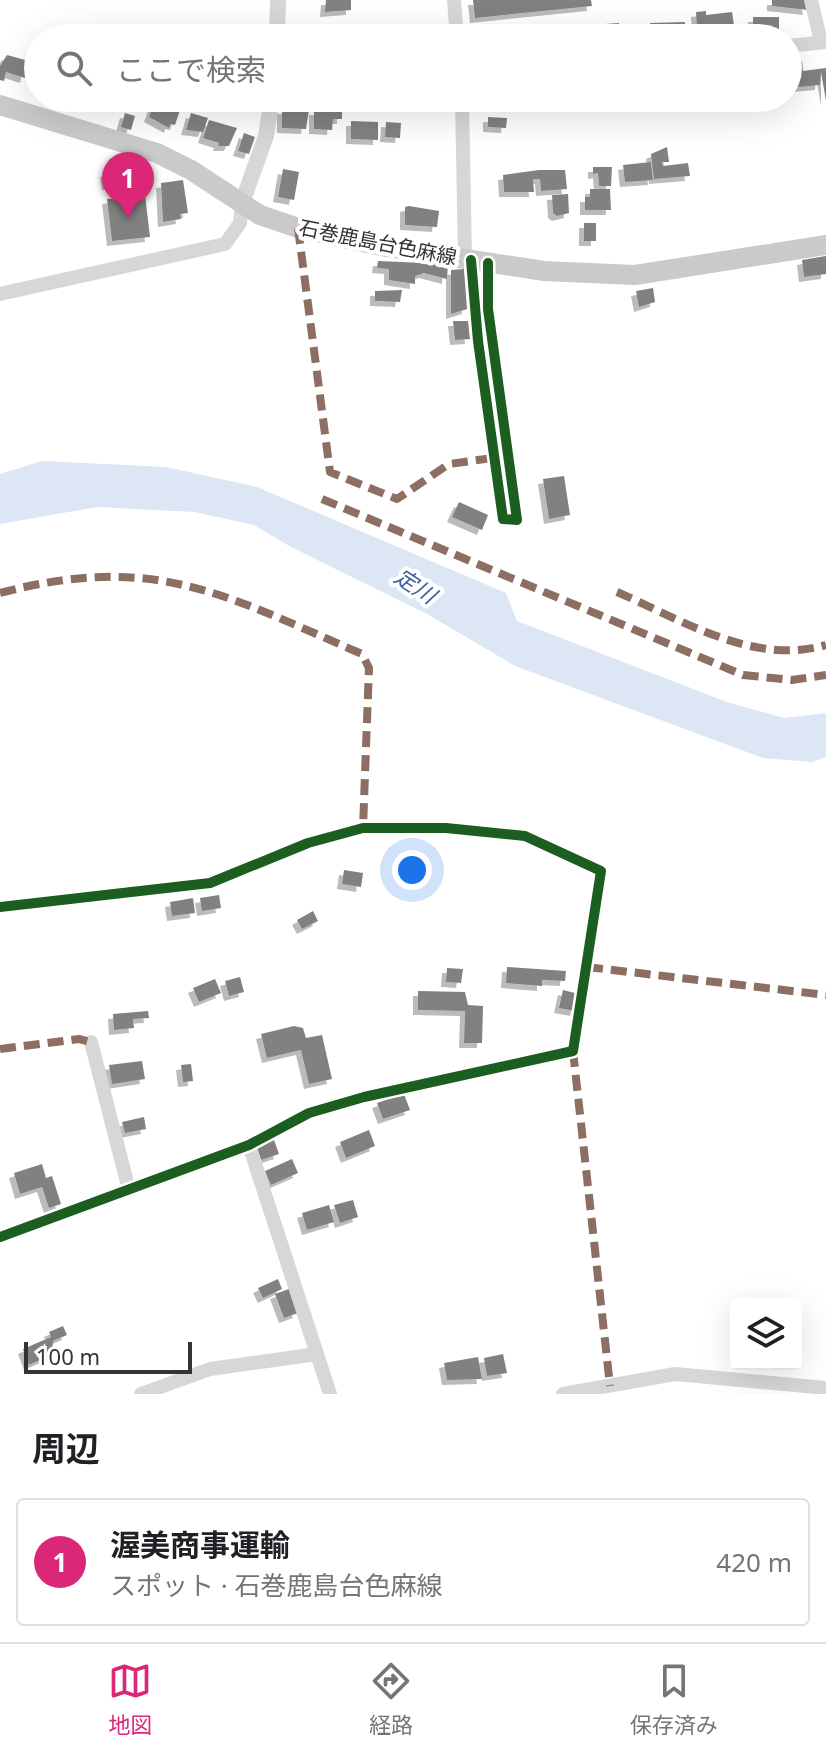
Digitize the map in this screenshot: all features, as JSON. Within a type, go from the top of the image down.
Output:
[{"type":"main road","name":"石巻鹿島台色麻線","points":[[0,105],[157,153],[260,215],[298,228],[475,261],[544,271],[635,275],[826,245]]},
{"type":"street","points":[[277,24],[278,0]]},
{"type":"street","points":[[454,0],[456,24]]},
{"type":"street","points":[[802,44],[823,42],[811,0]]},
{"type":"street","points":[[0,294],[225,244],[240,223],[242,203],[266,136],[270,112]]},
{"type":"street","points":[[463,112],[478,341],[503,519],[517,520],[488,309],[475,261]]},
{"type":"street","points":[[0,907],[210,883],[354,828],[446,828],[525,836],[601,871],[573,1051],[309,1113],[249,1145],[0,1237]]},
{"type":"street","points":[[91,1042],[129,1190]]},
{"type":"street","points":[[249,1145],[330,1394]]},
{"type":"street","points":[[141,1394],[210,1369],[317,1354]]},
{"type":"street","points":[[563,1394],[675,1374],[826,1388]]},
{"type":"water","name":"定川","points":[[42,461],[166,467],[257,487],[506,593],[517,621],[727,702],[784,718],[826,713],[826,757],[812,762],[763,758],[515,666],[427,614],[291,547],[254,525],[195,512],[97,507],[0,524],[0,474]]},
{"type":"building","points":[[326,0],[351,0],[351,10],[325,12]]},
{"type":"building","points":[[473,0],[591,0],[592,6],[475,18]]},
{"type":"building","points":[[772,0],[806,0],[808,10],[772,6]]},
{"type":"building","points":[[706,11],[706,15],[732,12],[734,24],[697,24],[696,12]]},
{"type":"building","points":[[753,17],[779,17],[779,24],[753,24]]},
{"type":"building","points":[[685,22],[685,24],[650,24]]},
{"type":"building","points":[[7,55],[24,60],[24,78],[6,72],[4,81],[0,80],[0,66]]},
{"type":"building","points":[[802,61],[803,71],[826,68],[826,101],[821,72],[820,85],[802,87]]},
{"type":"building","points":[[151,112],[179,112],[175,125],[170,124],[169,128],[149,117]]},
{"type":"building","points":[[282,112],[309,112],[306,129],[282,128]]},
{"type":"building","points":[[314,112],[342,112],[342,119],[333,119],[332,130],[314,129]]},
{"type":"building","points":[[125,113],[135,116],[131,130],[121,127]]},
{"type":"building","points":[[191,113],[208,118],[203,132],[186,130]]},
{"type":"building","points":[[488,117],[507,118],[506,128],[488,127]]},
{"type":"building","points":[[209,120],[237,128],[229,146],[218,146],[219,143],[203,138]]},
{"type":"building","points":[[351,121],[378,122],[378,140],[351,139]]},
{"type":"building","points":[[386,122],[401,123],[400,138],[385,137]]},
{"type":"building","points":[[244,133],[255,137],[249,154],[238,151]]},
{"type":"building","points":[[667,147],[669,162],[662,162],[663,166],[688,163],[690,176],[654,179],[651,154]]},
{"type":"building","points":[[651,162],[653,180],[625,182],[623,165]]},
{"type":"building","points":[[593,167],[612,167],[611,186],[599,186],[598,173],[593,174]]},
{"type":"building","points":[[283,169],[299,172],[294,200],[278,197]]},
{"type":"building","points":[[122,170],[124,182],[107,185],[105,172]]},
{"type":"building","points":[[565,170],[567,189],[541,191],[540,179],[533,179],[534,192],[504,192],[503,175]]},
{"type":"building","points":[[183,180],[188,213],[180,214],[181,219],[163,222],[161,183]]},
{"type":"building","points":[[590,189],[610,189],[611,210],[585,210],[585,197],[590,197]]},
{"type":"building","points":[[568,194],[569,213],[557,216],[553,213],[552,195]]},
{"type":"building","points":[[145,195],[150,237],[112,241],[107,199]]},
{"type":"building","points":[[405,207],[439,211],[437,227],[405,225]]},
{"type":"building","points":[[584,223],[596,223],[596,241],[584,241]]},
{"type":"building","points":[[826,256],[826,274],[804,277],[802,260]]},
{"type":"building","points":[[378,261],[448,264],[447,279],[424,273],[415,276],[415,284],[389,280],[389,269],[377,268]]},
{"type":"building","points":[[464,269],[467,309],[451,314],[451,270]]},
{"type":"building","points":[[653,288],[655,302],[639,307],[636,291]]},
{"type":"building","points":[[402,290],[400,302],[375,301],[375,291]]},
{"type":"building","points":[[453,321],[468,321],[470,339],[455,340]]},
{"type":"building","points":[[564,476],[570,515],[549,519],[543,479]]},
{"type":"building","points":[[459,502],[488,515],[482,530],[452,517]]},
{"type":"building","points":[[344,870],[363,873],[361,887],[342,884]]},
{"type":"building","points":[[219,895],[221,908],[202,911],[200,898]]},
{"type":"building","points":[[193,898],[195,913],[172,916],[170,902]]},
{"type":"building","points":[[313,911],[318,921],[302,929],[297,920]]},
{"type":"building","points":[[507,967],[566,971],[565,981],[542,980],[542,986],[506,983]]},
{"type":"building","points":[[447,968],[463,969],[461,983],[446,982]]},
{"type":"building","points":[[240,977],[244,992],[229,996],[225,981]]},
{"type":"building","points":[[215,979],[221,993],[199,1002],[193,988]]},
{"type":"building","points":[[563,990],[579,994],[575,1011],[559,1008]]},
{"type":"building","points":[[418,991],[465,992],[468,1005],[483,1006],[482,1043],[464,1043],[465,1011],[418,1010]]},
{"type":"building","points":[[148,1011],[149,1018],[133,1019],[134,1028],[114,1030],[113,1014]]},
{"type":"building","points":[[294,1026],[303,1028],[306,1038],[322,1035],[332,1079],[309,1084],[301,1050],[267,1058],[261,1034]]},
{"type":"building","points":[[142,1061],[145,1079],[112,1084],[109,1065]]},
{"type":"building","points":[[191,1064],[193,1081],[183,1082],[181,1065]]},
{"type":"building","points":[[404,1094],[410,1110],[383,1119],[377,1103]]},
{"type":"building","points":[[144,1117],[146,1129],[125,1133],[122,1122]]},
{"type":"building","points":[[369,1130],[375,1146],[346,1158],[340,1142]]},
{"type":"building","points":[[274,1140],[279,1154],[261,1160],[256,1147]]},
{"type":"building","points":[[292,1159],[298,1173],[271,1185],[265,1171]]},
{"type":"building","points":[[42,1164],[46,1178],[52,1176],[61,1204],[49,1208],[42,1187],[20,1194],[14,1173]]},
{"type":"building","points":[[353,1200],[358,1217],[340,1223],[334,1205]]},
{"type":"building","points":[[329,1205],[334,1222],[307,1230],[302,1213]]},
{"type":"building","points":[[278,1279],[282,1289],[263,1298],[258,1288]]},
{"type":"building","points":[[289,1289],[298,1313],[284,1318],[275,1294]]},
{"type":"building","points":[[63,1326],[67,1335],[53,1341],[52,1355],[29,1365],[23,1349],[51,1337],[49,1332]]},
{"type":"building","points":[[503,1354],[507,1373],[487,1376],[484,1358]]},
{"type":"building","points":[[478,1357],[482,1379],[447,1380],[444,1363]]},
{"type":"marked path","points":[[298,228],[330,472],[397,499],[449,464],[500,457]]},
{"type":"marked path","points":[[322,499],[743,675],[792,680],[826,675]]},
{"type":"marked path","points":[[0,593],[54,581],[102,577],[146,579],[187,586],[228,598],[362,654],[369,668],[363,828]]},
{"type":"marked path","points":[[617,592],[693,627],[745,645],[772,650],[799,650],[826,645]]},
{"type":"marked path","points":[[587,967],[826,995]]},
{"type":"marked path","points":[[0,1049],[79,1039],[91,1042]]},
{"type":"marked path","points":[[573,1051],[610,1386]]},
{"type":"cycle path","points":[[471,260],[478,341],[503,519],[517,520],[488,309],[488,263]]},
{"type":"cycle path","points":[[0,907],[210,883],[308,843],[363,828],[446,828],[525,836],[601,871],[573,1051],[364,1097],[309,1113],[249,1145],[0,1237]]},
{"type":"place","name":"渥美商事運輸","points":[[128,218]]}]
